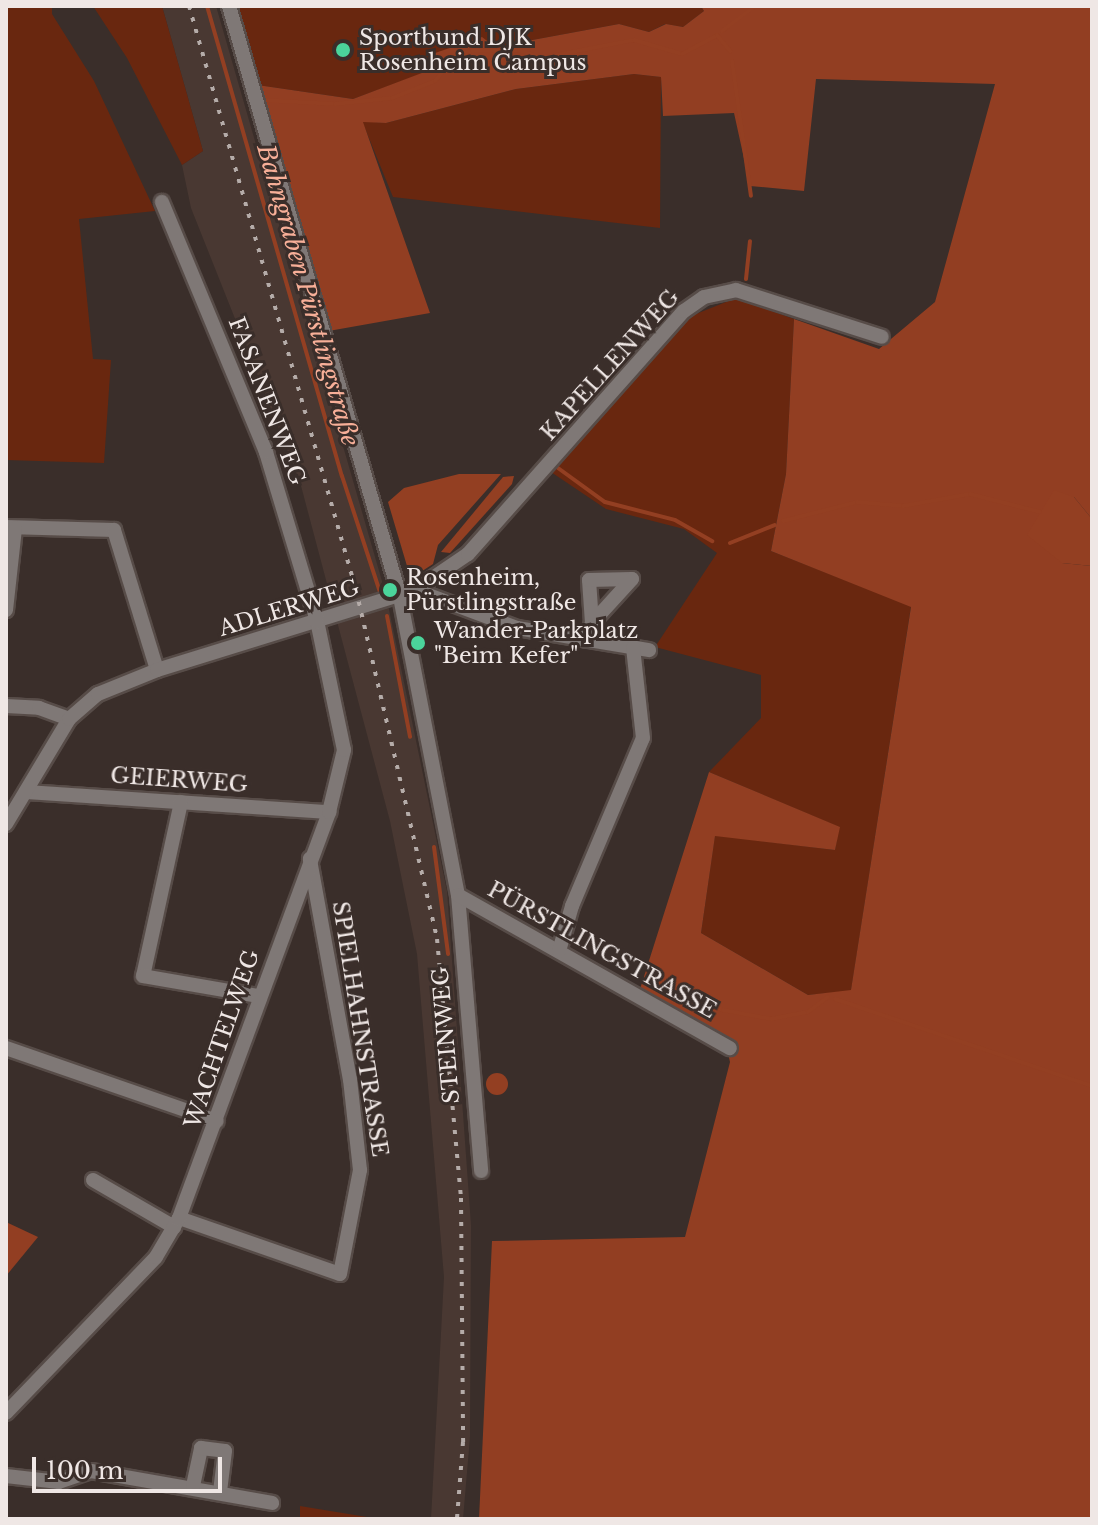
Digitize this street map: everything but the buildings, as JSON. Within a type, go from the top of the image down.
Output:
[{"type":"street","name":"PÜRSTLINGSTRASSE","points":[[229,6],[400,597],[406,651],[458,895],[730,1048]]},
{"type":"street","name":"FASANENWEG","points":[[162,202],[266,452],[317,621]]},
{"type":"street","name":"KAPELLENWEG","points":[[415,590],[468,554],[684,311],[704,297],[736,290],[882,337]]},
{"type":"street","points":[[6,610],[11,527],[114,530],[157,670]]},
{"type":"street","name":"ADLERWEG","points":[[6,824],[69,719],[98,694],[157,670],[415,590]]},
{"type":"street","points":[[415,590],[517,628],[649,650]]},
{"type":"street","name":"WACHTELWEG","points":[[6,1413],[156,1257],[176,1222],[217,1121],[259,996],[329,812],[344,750],[342,724],[317,621]]},
{"type":"street","points":[[586,640],[592,623]]},
{"type":"street","points":[[559,951],[572,906],[643,738],[633,648]]},
{"type":"street","points":[[6,706],[39,708],[69,719]]},
{"type":"street","name":"GEIERWEG","points":[[26,792],[329,812]]},
{"type":"street","points":[[181,802],[143,976],[259,996]]},
{"type":"street","name":"SPIELHAHNSTRASSE","points":[[176,1222],[340,1274],[360,1170],[350,1080],[310,859]]},
{"type":"street","name":"STEINWEG","points":[[458,895],[481,1171]]},
{"type":"street","points":[[6,1048],[217,1121]]},
{"type":"street","points":[[93,1180],[176,1222]]},
{"type":"street","points":[[193,1486],[201,1448],[225,1451],[220,1490]]},
{"type":"street","points":[[6,1476],[59,1482],[91,1471],[220,1490],[272,1503]]},
{"type":"shaded area","points":[[6,6],[52,6],[52,14],[94,81],[155,211],[79,219],[93,359],[111,360],[104,463],[6,460]]},
{"type":"shaded area","points":[[93,6],[162,6],[203,151],[182,165],[127,58]]},
{"type":"shaded area","points":[[162,6],[216,6],[386,595],[447,891],[471,1225],[470,1437],[463,1519],[431,1519],[444,1277],[417,954],[390,821],[300,482],[191,208],[182,165],[203,151]]},
{"type":"shaded area","name":"Sportbund DJK Rosenheim Campus","points":[[229,6],[701,6],[704,11],[683,27],[665,24],[649,32],[619,24],[495,47],[353,99],[251,84]]},
{"type":"shaded area","points":[[701,6],[1092,6],[1092,519],[1074,497],[1062,563],[1092,566],[1092,1519],[479,1519],[492,1241],[685,1237],[730,1062],[724,1036],[640,989],[709,772],[840,827],[835,850],[715,836],[701,933],[808,995],[851,990],[911,607],[771,551],[786,474],[794,319],[879,349],[935,302],[995,84],[816,79],[804,191],[750,186],[734,113],[663,116],[661,77],[634,74],[516,89],[386,123],[363,122],[430,313],[323,332],[251,84],[353,99],[435,68],[435,53],[482,37],[495,47],[619,24],[649,32],[666,24],[683,27],[704,11]]},
{"type":"shaded area","points":[[634,74],[661,77],[660,228],[393,197],[362,121],[386,123],[516,89]]},
{"type":"shaded area","points":[[736,298],[794,319],[786,474],[771,551],[911,606],[851,991],[808,995],[701,933],[715,835],[835,850],[839,827],[709,772],[761,718],[761,675],[655,647],[717,553],[684,529],[606,509],[551,472],[691,316]]},
{"type":"shaded area","points":[[459,474],[501,474],[438,545],[433,564],[416,575],[407,566],[388,502],[404,488]]},
{"type":"shaded area","points":[[514,476],[512,484],[450,553],[441,552],[503,477]]},
{"type":"shaded area","points":[[1054,490],[1074,497],[1092,519],[1092,566],[1062,563],[1027,535]]},
{"type":"shaded area","points":[[493,1073],[501,1073],[508,1084],[501,1095],[493,1095],[486,1088],[486,1080]]},
{"type":"shaded area","points":[[6,1222],[38,1237],[6,1276]]},
{"type":"shaded area","points":[[300,1506],[379,1519],[300,1519]]},
{"type":"waterway","name":"Bahngraben Pürstlingstraße","points":[[207,6],[342,476],[380,592]]},
{"type":"waterway","points":[[722,31],[755,6]]},
{"type":"waterway","points":[[261,100],[335,104],[392,98],[435,81],[457,55],[472,51],[519,50],[541,58],[634,40],[682,54],[717,35],[730,51]]},
{"type":"waterway","points":[[732,61],[751,196]]},
{"type":"waterway","points":[[746,279],[750,241]]},
{"type":"waterway","points":[[558,468],[605,502],[675,520],[712,541]]},
{"type":"waterway","points":[[783,521],[857,502],[903,506],[970,494],[1040,512]]},
{"type":"waterway","points":[[730,543],[775,525]]},
{"type":"waterway","name":"Bahngraben Pürstlingstraße","points":[[387,616],[410,737]]},
{"type":"waterway","points":[[434,847],[448,954]]},
{"type":"waterway","points":[[670,986],[723,1010],[771,1019],[808,1012],[828,997]]},
{"type":"waterway","points":[[835,999],[1092,1086]]},
{"type":"railway","points":[[189,6],[356,590],[437,939],[461,1198],[463,1442],[457,1519]]},
{"type":"place","name":"Sportbund DJK Rosenheim Campus","points":[[343,50]]},
{"type":"place","name":"Rosenheim, Pürstlingstraße","points":[[390,590]]},
{"type":"place","name":"Wander-Parkplatz \"Beim Kefer\"","points":[[418,643]]}]
